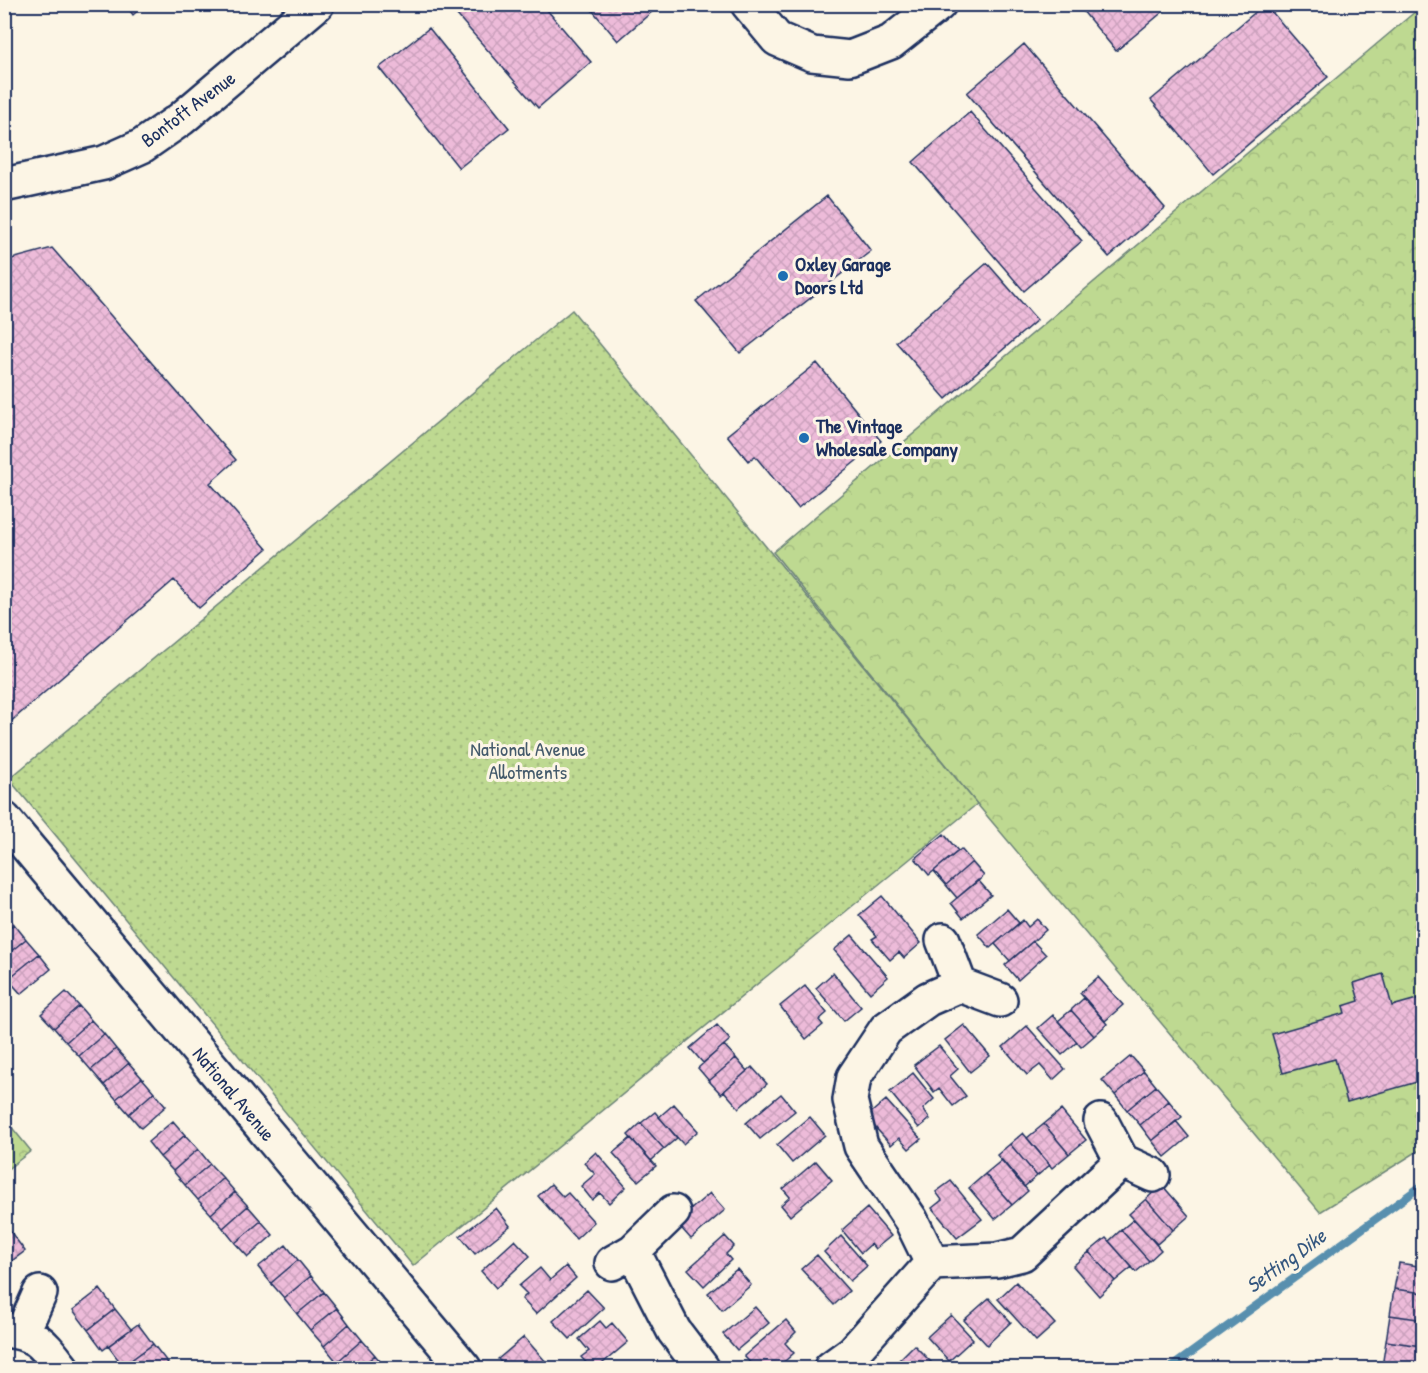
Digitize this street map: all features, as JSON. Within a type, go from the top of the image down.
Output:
[{"type":"street","name":"Bontoft Avenue","points":[[4,185],[104,163],[142,146],[181,119],[317,4]]},
{"type":"street","points":[[748,4],[777,39],[812,54],[850,58],[891,42],[939,4]]},
{"type":"street","name":"National Avenue","points":[[4,819],[464,1368]]},
{"type":"street","points":[[943,940],[960,985]]},
{"type":"street","points":[[932,1263],[911,1220],[861,1146],[850,1100],[854,1077],[886,1029],[928,999],[960,985],[1000,1000]]},
{"type":"street","points":[[1101,1121],[1122,1161],[1153,1175]]},
{"type":"street","points":[[831,1368],[853,1352],[932,1263],[997,1260],[1022,1254],[1122,1161]]},
{"type":"street","points":[[673,1212],[622,1257],[702,1368]]},
{"type":"street","points":[[40,1293],[14,1330],[39,1340],[62,1368]]},
{"type":"green space","points":[[1423,5],[1423,1148],[1320,1212],[977,804],[773,552]]},
{"type":"green space","name":"National Avenue Allotments","points":[[572,310],[977,804],[413,1266],[9,779]]},
{"type":"green space","points":[[5,1119],[31,1151],[5,1171]]},
{"type":"building","points":[[125,4],[145,4],[133,15]]},
{"type":"building","points":[[453,4],[542,4],[591,62],[538,108],[450,7]]},
{"type":"building","points":[[587,4],[661,4],[618,41]]},
{"type":"building","points":[[1077,4],[1172,4],[1116,51]]},
{"type":"building","points":[[1265,4],[1328,77],[1213,174],[1151,100]]},
{"type":"building","points":[[429,28],[509,128],[459,168],[379,68]]},
{"type":"building","points":[[1024,44],[1165,208],[1109,257],[967,93]]},
{"type":"building","points":[[970,112],[1082,241],[1024,291],[913,162]]},
{"type":"building","name":"Oxley Garage Doors Ltd","points":[[827,196],[871,251],[740,353],[696,301]]},
{"type":"building","points":[[52,248],[236,460],[210,483],[267,549],[199,608],[174,580],[8,724],[4,720],[4,261]]},
{"type":"building","points":[[987,263],[1037,320],[946,399],[896,342]]},
{"type":"building","name":"The Vintage Wholesale Company","points":[[817,363],[881,441],[798,508],[755,456],[748,461],[727,435]]},
{"type":"building","points":[[944,834],[958,851],[929,875],[915,858]]},
{"type":"building","points":[[961,849],[972,862],[946,885],[934,871]]},
{"type":"building","points":[[972,862],[984,876],[957,898],[946,885]]},
{"type":"building","points":[[978,880],[991,895],[963,918],[951,903]]},
{"type":"building","points":[[882,896],[921,943],[904,958],[899,952],[890,960],[872,939],[877,936],[859,915]]},
{"type":"building","points":[[1007,909],[1019,923],[990,948],[978,934]]},
{"type":"building","points":[[4,912],[14,924],[4,931]]},
{"type":"building","points":[[1037,919],[1046,930],[1010,961],[995,944],[1023,920],[1028,927]]},
{"type":"building","points":[[14,924],[26,939],[4,957],[4,931]]},
{"type":"building","points":[[852,935],[888,977],[870,993],[834,950]]},
{"type":"building","points":[[26,939],[39,954],[8,979],[4,974],[4,957]]},
{"type":"building","points":[[1033,941],[1046,955],[1018,980],[1005,965]]},
{"type":"building","points":[[39,954],[51,969],[21,994],[8,979]]},
{"type":"building","points":[[833,973],[861,1007],[844,1021],[816,988]]},
{"type":"building","points":[[1383,974],[1392,1006],[1424,997],[1424,1080],[1347,1102],[1335,1059],[1283,1073],[1272,1034],[1345,1013],[1343,1006],[1359,1001],[1354,983]]},
{"type":"building","points":[[1098,977],[1123,1005],[1105,1021],[1080,993]]},
{"type":"building","points":[[805,986],[827,1013],[819,1020],[823,1025],[806,1039],[780,1006]]},
{"type":"building","points":[[66,992],[79,1006],[54,1028],[41,1014]]},
{"type":"building","points":[[1084,998],[1107,1024],[1094,1036],[1071,1010]]},
{"type":"building","points":[[79,1006],[91,1020],[66,1042],[54,1028]]},
{"type":"building","points":[[1071,1010],[1094,1036],[1081,1047],[1058,1021]]},
{"type":"building","points":[[1053,1015],[1077,1042],[1062,1055],[1038,1028]]},
{"type":"building","points":[[91,1020],[104,1034],[79,1056],[66,1042]]},
{"type":"building","points":[[717,1025],[730,1040],[703,1063],[690,1048]]},
{"type":"building","points":[[964,1025],[990,1056],[970,1072],[945,1040]]},
{"type":"building","points":[[1027,1026],[1065,1069],[1053,1080],[1040,1065],[1027,1075],[1003,1047]]},
{"type":"building","points":[[104,1034],[116,1049],[91,1070],[79,1056]]},
{"type":"building","points":[[724,1045],[736,1058],[709,1081],[698,1068]]},
{"type":"building","points":[[939,1046],[958,1069],[950,1076],[966,1096],[953,1106],[939,1088],[934,1092],[914,1065]]},
{"type":"building","points":[[116,1049],[129,1063],[104,1085],[91,1070]]},
{"type":"building","points":[[1131,1056],[1144,1071],[1115,1095],[1102,1080]]},
{"type":"building","points":[[736,1058],[747,1071],[721,1094],[709,1081]]},
{"type":"building","points":[[129,1063],[142,1078],[116,1099],[104,1085]]},
{"type":"building","points":[[752,1067],[767,1084],[739,1108],[724,1091]]},
{"type":"building","points":[[1144,1071],[1156,1086],[1127,1110],[1115,1095]]},
{"type":"building","points":[[913,1073],[934,1099],[923,1109],[930,1119],[919,1128],[890,1092]]},
{"type":"building","points":[[142,1078],[154,1092],[129,1114],[116,1099]]},
{"type":"building","points":[[1156,1086],[1169,1101],[1140,1125],[1127,1110]]},
{"type":"building","points":[[154,1092],[166,1106],[141,1128],[129,1114]]},
{"type":"building","points":[[781,1094],[795,1111],[760,1139],[746,1123]]},
{"type":"building","points":[[886,1100],[921,1139],[909,1149],[899,1138],[891,1145],[866,1117]]},
{"type":"building","points":[[1169,1101],[1182,1117],[1152,1141],[1140,1125]]},
{"type":"building","points":[[674,1104],[698,1131],[683,1144],[659,1117]]},
{"type":"building","points":[[1061,1110],[1086,1140],[1069,1154],[1044,1124]]},
{"type":"building","points":[[655,1112],[677,1138],[664,1149],[641,1123]]},
{"type":"building","points":[[810,1117],[825,1135],[792,1163],[777,1145]]},
{"type":"building","points":[[173,1121],[185,1135],[160,1157],[148,1142]]},
{"type":"building","points":[[1176,1121],[1189,1137],[1165,1157],[1152,1141]]},
{"type":"building","points":[[641,1123],[664,1149],[651,1161],[628,1135]]},
{"type":"building","points":[[1044,1124],[1069,1154],[1052,1168],[1027,1138]]},
{"type":"building","points":[[1023,1133],[1050,1165],[1037,1176],[1010,1144]]},
{"type":"building","points":[[185,1135],[198,1149],[173,1171],[160,1157]]},
{"type":"building","points":[[631,1138],[656,1166],[638,1181],[613,1153]]},
{"type":"building","points":[[1010,1144],[1037,1176],[1024,1187],[997,1155]]},
{"type":"building","points":[[198,1149],[210,1164],[185,1185],[173,1171]]},
{"type":"building","points":[[596,1152],[626,1187],[609,1203],[600,1193],[592,1200],[581,1186],[595,1174],[584,1163]]},
{"type":"building","points":[[1002,1160],[1028,1191],[1012,1205],[985,1174]]},
{"type":"building","points":[[816,1161],[832,1180],[790,1216],[781,1205],[790,1197],[783,1189]]},
{"type":"building","points":[[210,1164],[223,1178],[198,1200],[185,1185]]},
{"type":"building","points":[[985,1174],[1012,1205],[995,1219],[969,1188]]},
{"type":"building","points":[[223,1178],[235,1192],[211,1214],[198,1200]]},
{"type":"building","points":[[951,1181],[982,1219],[957,1238],[932,1208],[942,1200],[936,1192]]},
{"type":"building","points":[[551,1184],[563,1197],[568,1193],[594,1222],[576,1239],[538,1196]]},
{"type":"building","points":[[1162,1185],[1189,1216],[1173,1230],[1146,1199]]},
{"type":"building","points":[[235,1192],[248,1206],[223,1228],[211,1214]]},
{"type":"building","points":[[710,1193],[725,1210],[691,1239],[676,1222]]},
{"type":"building","points":[[1146,1199],[1173,1230],[1157,1244],[1129,1214]]},
{"type":"building","points":[[248,1206],[261,1221],[235,1243],[223,1228]]},
{"type":"building","points":[[496,1208],[510,1226],[475,1254],[460,1236]]},
{"type":"building","points":[[867,1208],[891,1236],[875,1249],[871,1244],[861,1253],[842,1230]]},
{"type":"building","points":[[1134,1219],[1161,1250],[1149,1261],[1121,1230]]},
{"type":"building","points":[[261,1221],[273,1235],[248,1257],[235,1243]]},
{"type":"building","points":[[4,1223],[25,1251],[5,1266],[4,1265]]},
{"type":"building","points":[[1121,1230],[1149,1261],[1136,1272],[1109,1241]]},
{"type":"building","points":[[725,1236],[734,1246],[726,1254],[731,1260],[704,1286],[688,1269]]},
{"type":"building","points":[[841,1236],[867,1266],[850,1281],[824,1252]]},
{"type":"building","points":[[1106,1238],[1132,1267],[1115,1281],[1089,1252]]},
{"type":"building","points":[[515,1240],[530,1256],[496,1288],[481,1271]]},
{"type":"building","points":[[286,1245],[298,1260],[271,1283],[258,1267]]},
{"type":"building","points":[[1089,1252],[1115,1281],[1099,1296],[1073,1266]]},
{"type":"building","points":[[817,1255],[849,1291],[834,1305],[801,1269]]},
{"type":"building","points":[[298,1260],[311,1276],[284,1298],[271,1283]]},
{"type":"building","points":[[1399,1263],[1424,1267],[1424,1293],[1394,1289]]},
{"type":"building","points":[[566,1266],[576,1278],[536,1314],[522,1299],[527,1294],[519,1286],[540,1268],[550,1280]]},
{"type":"building","points":[[737,1269],[751,1285],[722,1310],[708,1293]]},
{"type":"building","points":[[311,1276],[324,1292],[297,1314],[284,1298]]},
{"type":"building","points":[[1016,1282],[1055,1324],[1036,1341],[998,1299]]},
{"type":"building","points":[[100,1289],[115,1309],[88,1330],[73,1310]]},
{"type":"building","points":[[1394,1289],[1424,1293],[1424,1320],[1390,1315]]},
{"type":"building","points":[[587,1290],[604,1308],[570,1339],[553,1321]]},
{"type":"building","points":[[324,1292],[337,1308],[310,1330],[297,1314]]},
{"type":"building","points":[[989,1298],[1011,1322],[987,1345],[964,1320]]},
{"type":"building","points":[[755,1307],[769,1323],[737,1350],[723,1334]]},
{"type":"building","points":[[337,1308],[349,1324],[324,1346],[310,1330]]},
{"type":"building","points":[[115,1309],[131,1329],[103,1350],[88,1330]]},
{"type":"building","points":[[951,1315],[973,1339],[949,1361],[927,1337]]},
{"type":"building","points":[[1390,1315],[1424,1320],[1421,1346],[1386,1341]]},
{"type":"building","points":[[786,1320],[796,1332],[785,1343],[794,1353],[777,1368],[755,1368],[744,1356]]},
{"type":"building","points":[[600,1321],[606,1328],[612,1323],[628,1342],[597,1368],[591,1368],[581,1357],[589,1351],[579,1339]]},
{"type":"building","points":[[138,1324],[153,1344],[123,1366],[108,1346]]},
{"type":"building","points":[[349,1324],[362,1340],[337,1362],[324,1346]]},
{"type":"building","points":[[524,1337],[548,1364],[542,1368],[506,1368],[498,1359]]},
{"type":"building","points":[[362,1340],[375,1355],[360,1368],[342,1368],[337,1362]]},
{"type":"building","points":[[1386,1341],[1421,1346],[1418,1368],[1382,1367]]},
{"type":"building","points":[[153,1344],[168,1363],[161,1368],[125,1368],[123,1366]]},
{"type":"building","points":[[914,1345],[937,1368],[905,1368],[898,1361]]},
{"type":"building","points":[[375,1355],[386,1368],[360,1368]]},
{"type":"waterway","name":"Setting Dike","points":[[1170,1368],[1424,1184]]},
{"type":"place","name":"Oxley Garage Doors Ltd","points":[[783,276]]},
{"type":"place","name":"The Vintage Wholesale Company","points":[[804,438]]}]
